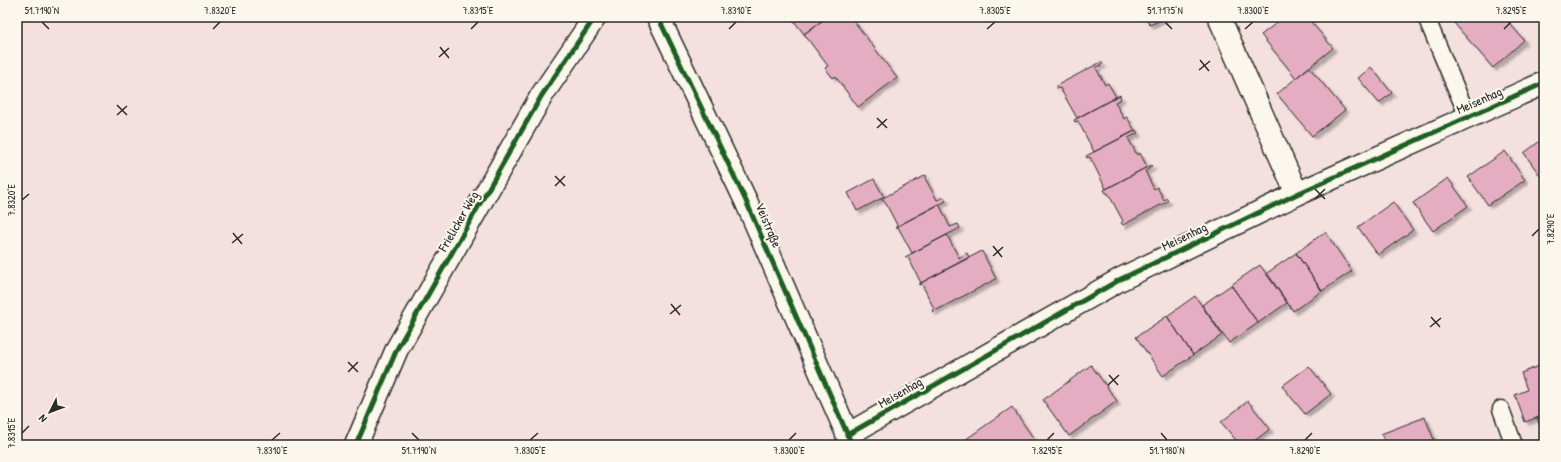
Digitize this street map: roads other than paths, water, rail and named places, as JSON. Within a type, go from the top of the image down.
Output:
[{"type":"street","name":"Frielicker Weg","points":[[356,445],[398,349],[542,95],[595,17]]},
{"type":"street","name":"Veistraße","points":[[658,17],[746,201],[849,440]]},
{"type":"street","points":[[1219,17],[1297,194]]},
{"type":"street","name":"Meisenhag","points":[[849,440],[1121,279],[1297,194],[1544,83]]},
{"type":"lane","name":"Meisenhag","points":[[1426,17],[1468,117]]},
{"type":"lane","points":[[1501,409],[1514,445]]}]
